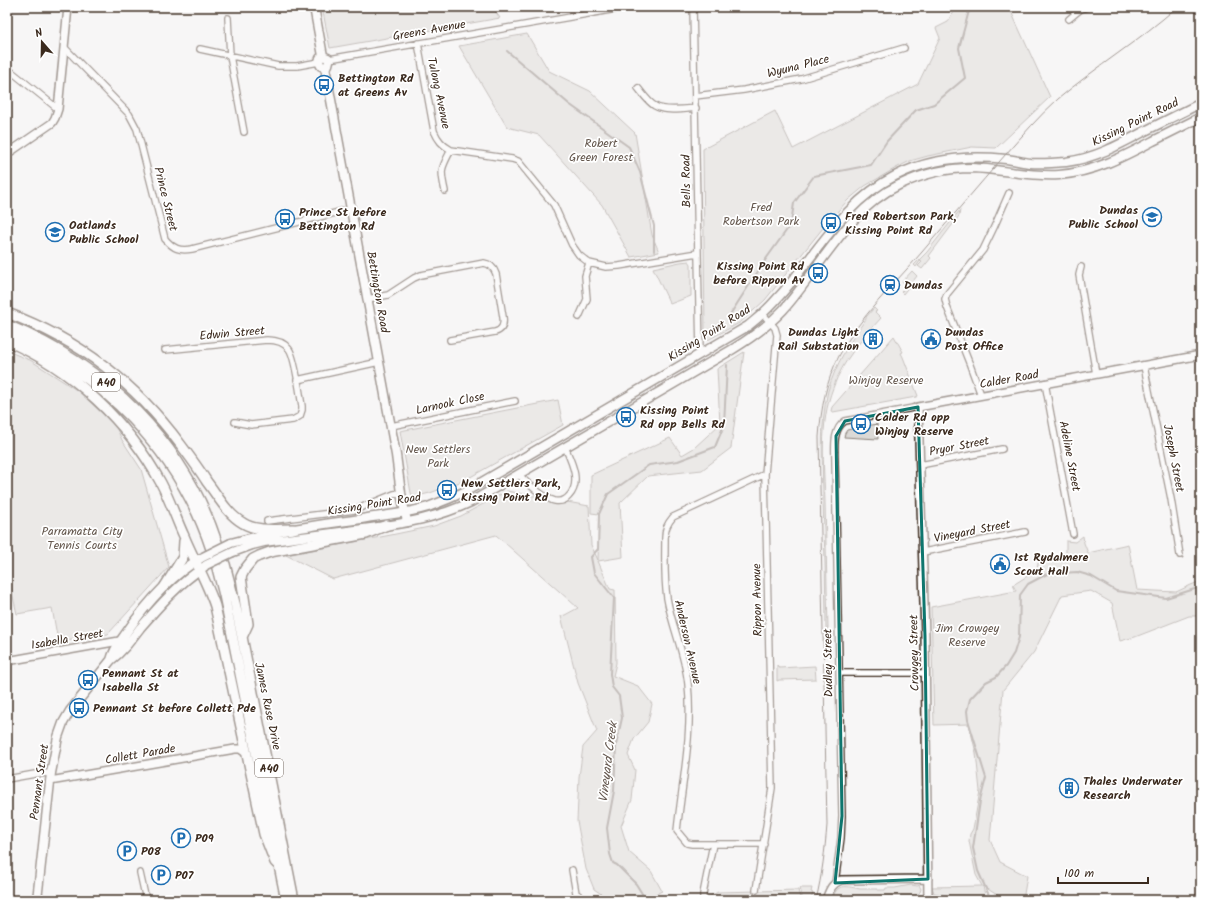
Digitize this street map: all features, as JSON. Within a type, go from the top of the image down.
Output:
[{"type":"highway","points":[[7,313],[28,321],[67,340],[102,364],[132,388],[168,428],[218,497],[241,522],[262,530],[293,529]]},
{"type":"highway","name":"A40","points":[[7,325],[40,339],[58,349],[93,372],[127,401],[156,432],[182,468],[203,506],[212,527],[215,547],[175,474],[151,440],[125,411],[93,382],[54,357],[26,342],[7,335]]},
{"type":"highway","points":[[7,341],[45,360],[69,377],[100,403],[140,450],[161,484],[184,537],[201,563],[215,606],[264,834],[275,862],[278,865]]},
{"type":"highway","points":[[242,637],[248,624],[241,577],[245,569],[253,560],[270,552],[366,534],[388,525]]},
{"type":"highway","points":[[165,586],[183,557],[184,537]]},
{"type":"highway","name":"James Ruse Drive","points":[[286,900],[224,595],[221,566],[235,604],[294,900]]},
{"type":"main road","name":"Bettington Road","points":[[314,7],[391,426],[404,512],[407,522]]},
{"type":"main road","name":"Kissing Point Road","points":[[201,563],[231,544],[262,535],[426,508],[450,499],[470,489],[748,326],[763,314],[777,298],[848,211],[865,195],[895,176],[924,164],[954,158],[989,157],[1043,163],[1086,158],[1110,150],[1201,103]]},
{"type":"main road","name":"Kissing Point Road","points":[[201,563],[264,542],[430,518],[460,507],[733,349],[754,335],[770,323],[784,309],[856,217],[884,193],[898,186],[929,174],[950,169],[982,169],[1046,175],[1088,170],[1114,161],[1201,116]]},
{"type":"main road","name":"Pennant Street","points":[[111,660],[113,651],[121,640],[165,586],[201,563]]},
{"type":"main road","name":"Pennant Street","points":[[37,900],[50,777],[58,738],[63,723],[70,711],[111,660],[120,654],[170,595],[201,563]]},
{"type":"street","points":[[7,154],[52,123],[55,118],[58,109],[68,7]]},
{"type":"street","name":"Greens Avenue","points":[[200,49],[278,66],[297,66],[418,43],[628,7]]},
{"type":"street","name":"Bells Road","points":[[693,7],[700,354]]},
{"type":"street","points":[[1069,19],[1087,7]]},
{"type":"street","points":[[228,18],[230,56],[244,132]]},
{"type":"street","name":"Tulong Avenue","points":[[418,43],[434,131],[441,143],[451,150]]},
{"type":"street","name":"Prince Street","points":[[64,47],[132,117],[137,129],[165,239],[170,245],[182,250],[192,249],[351,209]]},
{"type":"street","name":"Wyuna Place","points":[[695,96],[744,90],[802,79],[904,48]]},
{"type":"street","points":[[7,68],[58,109]]},
{"type":"street","points":[[638,88],[656,107],[666,109],[696,108]]},
{"type":"street","points":[[445,190],[441,171],[451,150],[512,159],[518,161],[554,205],[575,250],[589,263],[612,267],[697,253]]},
{"type":"street","points":[[981,395],[945,299],[947,294],[983,250],[1008,193]]},
{"type":"street","points":[[367,299],[388,295],[410,280],[421,275],[484,263],[490,264],[494,268],[496,274],[504,320],[503,327],[495,332],[450,340]]},
{"type":"street","points":[[579,317],[587,299],[585,276],[589,263]]},
{"type":"street","points":[[1081,267],[1079,274],[1096,374]]},
{"type":"street","name":"Rippon Avenue","points":[[756,890],[772,788],[765,474],[777,335],[775,328],[763,314]]},
{"type":"street","name":"Edwin Street","points":[[165,350],[267,340],[276,341],[285,345],[290,350],[293,357],[302,410],[300,416],[289,421],[251,425],[236,422]]},
{"type":"street","name":"Calder Road","points":[[835,442],[837,430],[845,421],[1201,355]]},
{"type":"street","points":[[297,380],[379,362]]},
{"type":"street","name":"Joseph Street","points":[[1144,366],[1171,498],[1180,555]]},
{"type":"street","name":"Adeline Street","points":[[1045,383],[1073,534]]},
{"type":"street","name":"Larnook Close","points":[[391,426],[515,401]]},
{"type":"street","name":"Crowgey Street","points":[[918,407],[926,672],[928,900]]},
{"type":"street","name":"Dudley Street","points":[[827,897],[831,886],[835,883],[841,838],[842,816],[835,442]]},
{"type":"street","points":[[518,474],[527,483],[549,499],[556,502],[564,501],[570,496],[574,488],[575,481],[573,466],[566,446]]},
{"type":"street","name":"Pryor Street","points":[[920,465],[1002,449]]},
{"type":"street","name":"Anderson Avenue","points":[[764,844],[687,843],[677,832],[688,735],[689,699],[688,682],[667,598],[665,530],[673,517],[680,513],[765,474]]},
{"type":"street","points":[[267,521],[355,510],[394,494],[401,493]]},
{"type":"street","name":"Vineyard Street","points":[[923,552],[1025,532]]},
{"type":"street","name":"Isabella Street","points":[[7,661],[121,640],[131,640]]},
{"type":"street","points":[[840,673],[926,672]]},
{"type":"street","points":[[235,750],[242,746],[244,740]]},
{"type":"street","points":[[235,750],[240,749],[247,754]]},
{"type":"street","name":"Collett Parade","points":[[50,777],[235,750]]},
{"type":"street","points":[[7,780],[35,774],[50,777]]},
{"type":"street","points":[[703,900],[713,844]]},
{"type":"street","points":[[572,870],[576,894],[591,900]]},
{"type":"street","points":[[140,873],[146,900]]},
{"type":"street","points":[[835,883],[844,880],[928,880]]},
{"type":"street","points":[[567,900],[575,897],[581,897]]},
{"type":"highlighted area","points":[[918,407],[925,636],[928,879],[835,883],[842,816],[836,436],[845,421]]},
{"type":"green space","points":[[322,7],[492,7],[500,18],[330,48]]},
{"type":"green space","name":"Fred Robertson Park","points":[[955,7],[1009,7],[1050,97],[996,148],[972,147],[910,161],[865,186],[848,200],[827,223],[765,300],[741,322],[708,340],[705,338],[703,149],[775,111],[793,149],[918,84],[940,38],[936,28],[948,22]]},
{"type":"green space","name":"Robert Green Forest","points":[[527,34],[549,71],[590,91],[635,133],[652,235],[659,252],[631,257],[602,205],[539,135],[507,127],[459,46]]},
{"type":"green space","points":[[960,210],[959,216],[929,256],[931,258],[922,269],[918,266],[922,262],[920,261],[916,267],[914,265],[927,252]]},
{"type":"green space","points":[[689,261],[691,264],[691,296],[670,304],[653,268]]},
{"type":"green space","points":[[912,271],[917,276],[903,294],[901,292],[907,286],[902,282]]},
{"type":"green space","points":[[874,308],[877,311],[875,312],[881,318],[860,342],[842,368],[833,388],[824,430],[823,459],[828,628],[828,645],[826,645],[822,447],[823,418],[828,391],[839,363],[866,317]]},
{"type":"green space","name":"Winjoy Reserve","points":[[894,336],[903,352],[901,353],[918,396],[833,412],[831,411],[832,407]]},
{"type":"green space","name":"Parramatta City Tennis Courts","points":[[7,351],[30,360],[78,391],[115,425],[122,440],[141,469],[169,567],[108,634],[58,641],[52,608],[17,614],[11,588],[7,588]]},
{"type":"green space","points":[[744,352],[731,448],[702,470],[648,476],[620,503],[623,557],[598,561],[610,589],[615,590],[616,663],[613,676],[638,686],[652,704],[648,722],[634,739],[628,755],[635,770],[632,800],[621,826],[629,852],[651,871],[662,891],[643,900],[610,900],[594,889],[586,869],[577,821],[579,777],[583,747],[597,731],[578,683],[561,616],[578,608],[496,535],[333,579],[286,555],[434,526],[461,516],[507,491],[589,506],[591,545],[598,560],[599,514],[591,513],[591,475],[670,438],[682,455],[694,448],[720,424],[717,369]]},
{"type":"green space","name":"New Settlers Park","points":[[558,400],[563,425],[465,480],[430,493],[413,497],[400,431]]},
{"type":"green space","points":[[877,424],[878,439],[844,437],[847,430]]},
{"type":"green space","name":"Jim Crowgey Reserve","points":[[1083,536],[1088,553],[1128,544],[1137,590],[1176,592],[1201,581],[1201,616],[1189,616],[1135,637],[1120,641],[1112,603],[1091,591],[1062,595],[1034,652],[1003,690],[990,840],[1000,862],[1027,876],[1023,900],[1005,900],[983,886],[986,900],[966,900],[934,893],[932,887],[982,886],[976,875],[969,841],[970,834],[973,829],[980,791],[976,753],[969,724],[934,725],[931,607],[1016,591],[1013,585],[1037,570],[1038,563],[1066,553],[1066,541],[1075,542]]},
{"type":"green space","points":[[777,665],[779,668],[815,666],[816,679],[777,681]]},
{"type":"green space","points":[[919,885],[921,889],[915,897],[833,897],[835,892],[841,887],[885,890],[886,888]]},
{"type":"green space","points":[[800,888],[812,888],[811,892],[813,893],[811,900],[801,900],[802,896]]},
{"type":"green space","points":[[798,890],[800,898],[708,897],[718,892]]},
{"type":"waterway","name":"Vineyard Creek","points":[[731,313],[791,224],[794,203],[814,176],[871,165],[887,141],[916,110],[934,104],[965,78],[959,48],[970,7]]},
{"type":"waterway","points":[[507,51],[569,104],[629,147],[640,172],[654,226],[654,251]]},
{"type":"waterway","name":"Vineyard Creek","points":[[646,900],[636,884],[617,865],[613,863],[610,854],[607,828],[614,791],[616,745],[622,718],[619,696],[612,687],[610,674],[614,598],[594,573],[591,557],[598,549],[599,514],[608,494],[649,465],[678,461],[715,447],[724,425],[727,365]]},
{"type":"waterway","points":[[991,900],[978,871],[973,848],[980,801],[986,778],[968,720],[967,711],[970,699],[986,682],[996,677],[1006,666],[1014,653],[1019,637],[1020,595],[1028,584],[1047,574],[1077,572],[1091,576],[1116,591],[1166,598],[1201,587]]},
{"type":"tram line","points":[[816,900],[823,863],[827,825],[819,437],[821,416],[827,385],[834,366],[847,341],[867,314],[1038,119],[1058,99],[1148,31],[1177,7]]},
{"type":"place","name":"Bettington Rd at Greens Av","points":[[324,85]]},
{"type":"place","name":"Dundas Public School","points":[[1152,217]]},
{"type":"place","name":"Prince St before Bettington Rd","points":[[285,219]]},
{"type":"place","name":"Fred Robertson Park, Kissing Point Rd","points":[[831,223]]},
{"type":"place","name":"Oatlands Public School","points":[[55,232]]},
{"type":"place","name":"Kissing Point Rd before Rippon Av","points":[[818,273]]},
{"type":"place","name":"Dundas","points":[[890,285]]},
{"type":"place","name":"Dundas Light Rail Substation","points":[[873,339]]},
{"type":"place","name":"Dundas Post Office","points":[[931,339]]},
{"type":"place","name":"Kissing Point Rd opp Bells Rd","points":[[626,417]]},
{"type":"place","name":"Calder Rd opp Winjoy Reserve","points":[[861,424]]},
{"type":"place","name":"New Settlers Park, Kissing Point Rd","points":[[447,490]]},
{"type":"place","name":"1st Rydalmere Scout Hall","points":[[1000,564]]},
{"type":"place","name":"Pennant St at Isabella St","points":[[88,680]]},
{"type":"place","name":"Pennant St before Collett Pde","points":[[79,708]]},
{"type":"place","name":"Thales Underwater Research","points":[[1069,788]]},
{"type":"place","name":"P09","points":[[181,838]]},
{"type":"place","name":"P08","points":[[127,851]]},
{"type":"place","name":"P07","points":[[161,875]]}]
